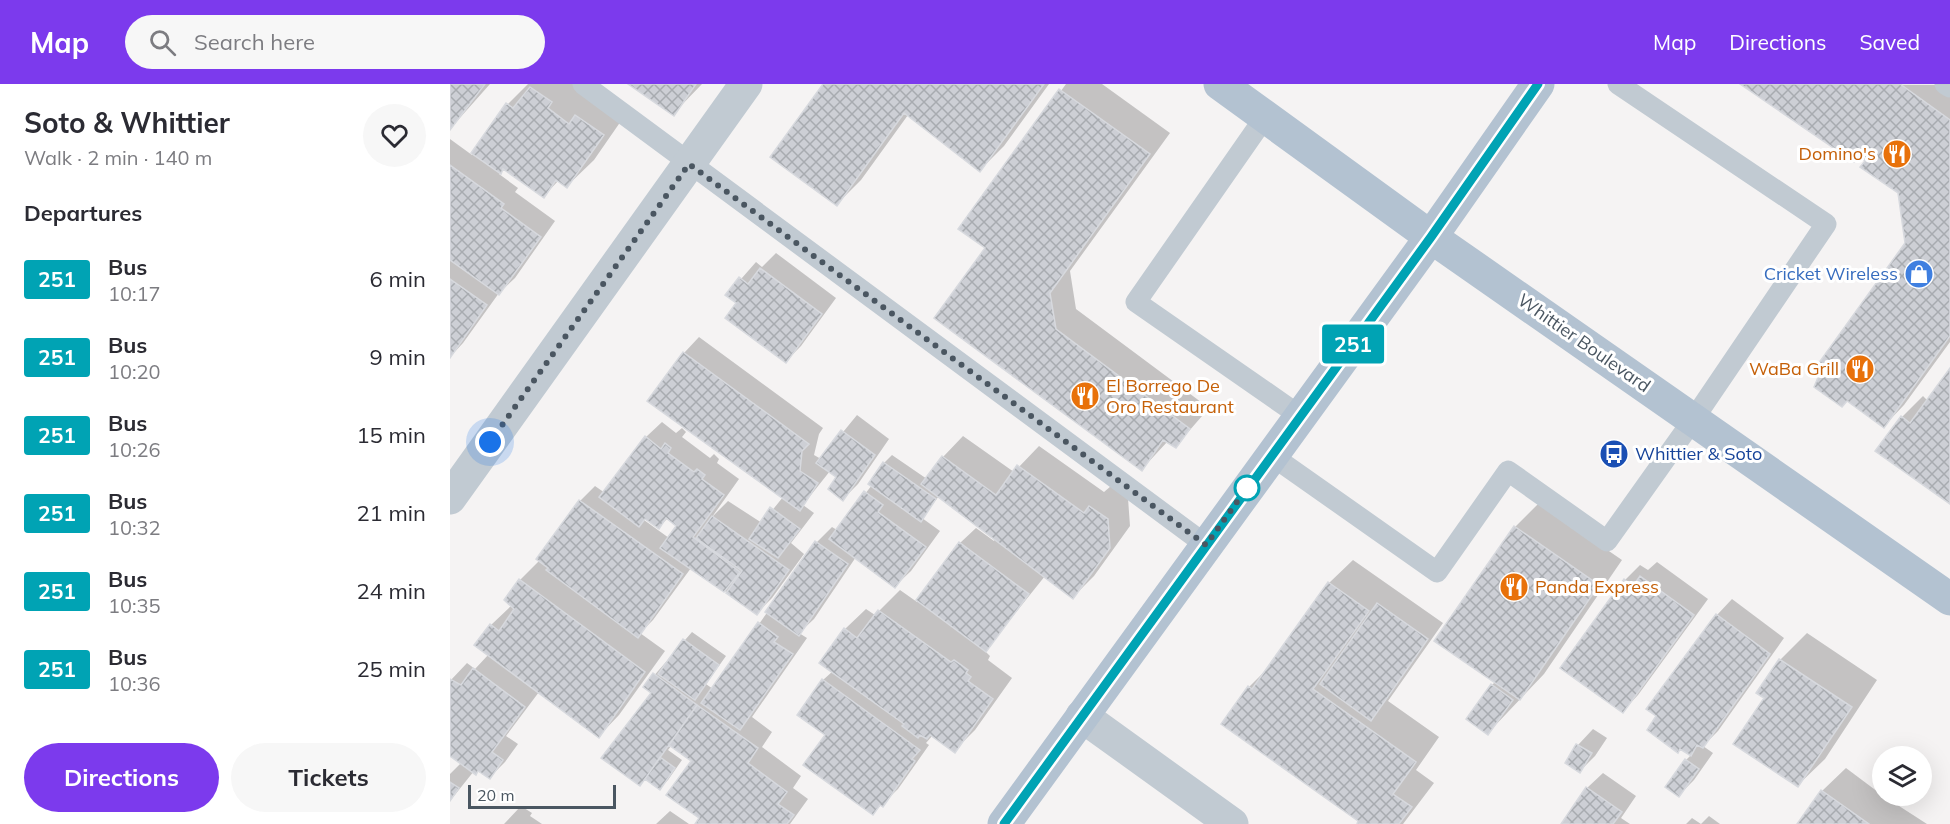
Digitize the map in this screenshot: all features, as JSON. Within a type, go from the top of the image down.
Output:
[{"type":"main road","name":"Whittier Boulevard","points":[[1220,84],[1431,237],[1950,599]]},
{"type":"main road","points":[[1004,824],[1431,237],[1538,84]]},
{"type":"street","points":[[450,498],[746,84]]},
{"type":"street","points":[[1082,716],[1232,824]]},
{"type":"lane","points":[[583,84],[1206,545]]},
{"type":"lane","points":[[1271,455],[1437,572],[1508,471],[1607,541],[1693,420],[1826,224],[1618,84]]},
{"type":"lane","points":[[1945,84],[1950,87]]},
{"type":"lane","points":[[1265,117],[1136,302],[1300,416]]},
{"type":"building","points":[[450,84],[485,84],[450,130]]},
{"type":"building","points":[[628,84],[696,84],[674,116]]},
{"type":"building","points":[[823,84],[1044,84],[980,172],[904,113],[837,206],[770,157]]},
{"type":"building","points":[[1740,84],[1900,84],[1950,120],[1950,336],[1884,428],[1847,401],[1842,407],[1814,387],[1819,375],[1813,371],[1905,243],[1898,193],[1860,167],[1865,161],[1858,157],[1854,162]]},
{"type":"building","points":[[530,87],[552,102],[548,108],[569,124],[575,115],[604,135],[567,188],[556,180],[544,198],[503,169],[501,174],[471,153],[506,103],[513,108]]},
{"type":"building","points":[[1059,89],[1150,154],[1050,293],[1056,329],[1190,429],[1176,448],[1163,440],[1142,471],[934,318],[985,248],[958,229]]},
{"type":"building","points":[[450,165],[504,204],[501,208],[541,237],[499,295],[450,260]]},
{"type":"building","points":[[760,268],[822,314],[786,363],[725,318],[736,303],[725,295],[739,277],[748,284]]},
{"type":"building","points":[[450,279],[487,305],[450,358]]},
{"type":"building","points":[[683,352],[809,444],[802,451],[800,471],[818,483],[800,511],[647,401]]},
{"type":"building","points":[[1950,368],[1950,504],[1875,451],[1901,416],[1910,423]]},
{"type":"building","points":[[841,430],[875,455],[843,501],[828,489],[836,477],[816,463]]},
{"type":"building","points":[[645,436],[661,449],[665,443],[671,448],[668,453],[694,472],[697,469],[705,475],[702,479],[724,495],[693,537],[740,572],[724,592],[660,548],[676,526],[666,518],[659,529],[645,519],[639,527],[599,497]]},
{"type":"building","points":[[942,456],[996,495],[1017,465],[1084,513],[1089,506],[1108,519],[1110,548],[1073,599],[921,484]]},
{"type":"building","points":[[883,462],[936,499],[921,522],[868,484]]},
{"type":"building","points":[[864,491],[883,505],[878,512],[926,547],[895,588],[829,539]]},
{"type":"building","points":[[579,500],[683,574],[638,638],[546,570],[548,568],[536,559]]},
{"type":"building","points":[[770,507],[800,529],[778,558],[749,539]]},
{"type":"building","points":[[712,516],[789,570],[757,615],[726,593],[742,571],[696,538]]},
{"type":"building","points":[[1514,526],[1599,585],[1520,700],[1434,641]]},
{"type":"building","points":[[815,541],[848,564],[799,636],[765,612]]},
{"type":"building","points":[[959,542],[1029,594],[986,652],[916,600]]},
{"type":"building","points":[[1640,576],[1694,615],[1623,713],[1560,668],[1624,579],[1633,586]]},
{"type":"building","points":[[519,579],[645,672],[599,738],[474,645],[490,624],[499,631],[514,609],[504,600]]},
{"type":"building","points":[[1328,582],[1369,611],[1313,689],[1416,762],[1393,794],[1412,807],[1399,824],[1357,824],[1358,821],[1221,724],[1248,686],[1252,689]]},
{"type":"building","points":[[1377,603],[1428,639],[1371,721],[1320,684]]},
{"type":"building","points":[[878,610],[951,662],[954,660],[968,670],[966,673],[971,677],[968,681],[993,699],[955,753],[930,735],[927,739],[920,735],[918,738],[902,726],[904,724],[819,663],[844,628],[857,638]]},
{"type":"building","points":[[1716,614],[1770,654],[1703,748],[1697,745],[1691,756],[1680,749],[1678,753],[1647,730],[1656,716],[1646,709]]},
{"type":"building","points":[[758,622],[778,637],[774,642],[793,654],[740,730],[701,703]]},
{"type":"building","points":[[683,639],[719,665],[695,700],[658,674]]},
{"type":"building","points":[[1779,659],[1852,707],[1798,787],[1733,744],[1764,698],[1756,693]]},
{"type":"building","points":[[473,668],[525,707],[492,752],[503,760],[490,779],[478,771],[476,775],[450,756],[450,679],[461,685]]},
{"type":"building","points":[[653,673],[697,705],[640,786],[601,758],[651,693],[643,687]]},
{"type":"building","points":[[822,679],[920,750],[912,759],[915,761],[883,807],[880,805],[873,815],[803,765],[825,735],[797,715]]},
{"type":"building","points":[[1491,684],[1513,700],[1488,735],[1466,719]]},
{"type":"building","points":[[697,705],[758,748],[748,763],[787,792],[778,804],[794,815],[787,824],[695,824],[699,818],[666,795],[691,761],[669,745]]},
{"type":"building","points":[[1576,744],[1592,753],[1580,773],[1565,763]]},
{"type":"building","points":[[660,757],[675,768],[660,790],[645,779]]},
{"type":"building","points":[[1685,759],[1699,769],[1679,797],[1665,787]]},
{"type":"building","points":[[450,782],[459,788],[450,801]]},
{"type":"building","points":[[1586,787],[1622,812],[1613,824],[1561,824]]},
{"type":"building","points":[[1821,790],[1869,824],[1797,824]]},
{"type":"bus line","name":"251","points":[[1004,824],[1431,237],[1538,84]]},
{"type":"place","name":"Domino's","points":[[1897,154]]},
{"type":"place","name":"Cricket Wireless","points":[[1919,274]]},
{"type":"place","name":"WaBa Grill","points":[[1860,369]]},
{"type":"place","name":"El Borrego De Oro Restaurant","points":[[1085,396]]},
{"type":"place","name":"Whittier & Soto","points":[[1614,454]]},
{"type":"place","name":"Panda Express","points":[[1514,587]]},
{"type":"route","points":[[490,442],[689,164],[1206,545],[1247,488]]}]
